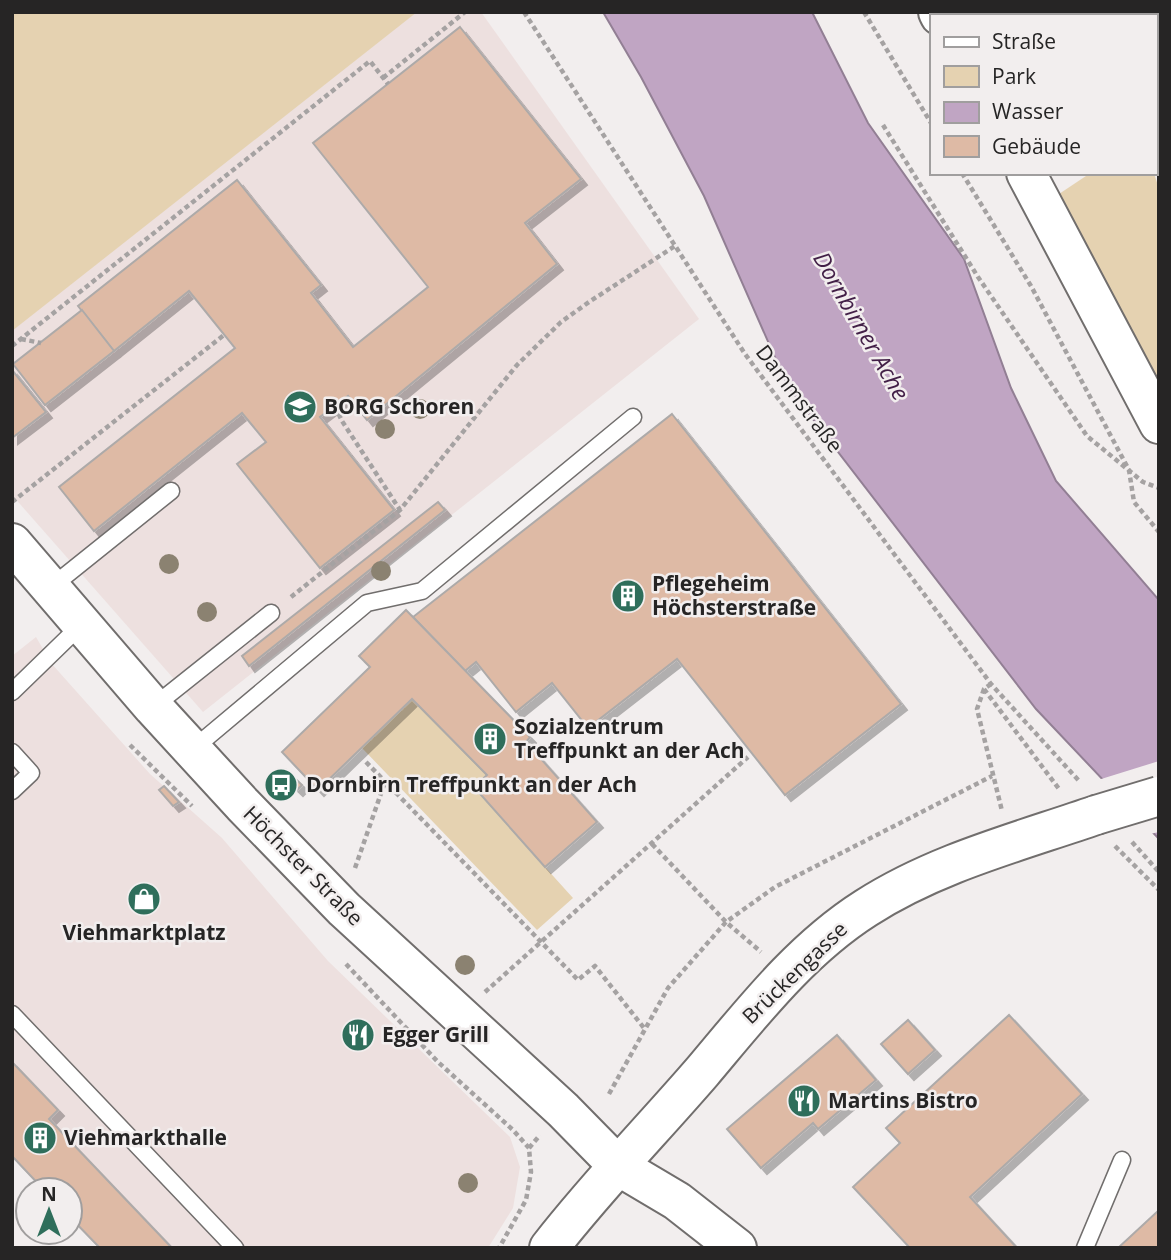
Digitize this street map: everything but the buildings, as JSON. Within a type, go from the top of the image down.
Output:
[{"type":"street","points":[[1027,175],[1159,424]]},
{"type":"street","name":"Höchster Straße","points":[[12,543],[192,750],[344,909],[562,1110],[618,1166],[677,1201],[737,1248]]},
{"type":"street","name":"Brückengasse","points":[[549,1248],[775,987],[839,927],[866,908],[922,877],[978,853],[1088,809],[1159,796]]},
{"type":"lane","points":[[192,750],[367,604],[422,591],[633,417]]},
{"type":"lane","points":[[50,587],[171,491]]},
{"type":"lane","points":[[153,707],[271,613]]},
{"type":"lane","points":[[12,692],[81,625]]},
{"type":"lane","points":[[12,752],[31,773],[12,791]]},
{"type":"lane","points":[[12,1014],[235,1248]]},
{"type":"lane","points":[[1084,1248],[1122,1160]]},
{"type":"path","points":[[383,78],[465,12]]},
{"type":"path","name":"Dammstraße","points":[[524,12],[745,354],[991,684],[1088,809]]},
{"type":"path","points":[[864,12],[930,121]]},
{"type":"path","points":[[12,346],[370,61],[388,84]]},
{"type":"path","points":[[883,125],[978,277],[1087,436],[1143,482],[1159,488]]},
{"type":"path","points":[[963,175],[1031,286],[1129,470],[1134,502],[1159,532]]},
{"type":"path","points":[[271,613],[400,510],[517,365],[561,322],[675,246]]},
{"type":"path","points":[[12,502],[224,335]]},
{"type":"path","points":[[21,339],[41,343]]},
{"type":"path","points":[[335,407],[400,510]]},
{"type":"path","points":[[991,684],[984,690],[977,709],[1004,815]]},
{"type":"path","points":[[984,690],[1159,890]]},
{"type":"path","points":[[482,994],[748,757]]},
{"type":"path","points":[[366,762],[578,980],[595,966],[644,1028]]},
{"type":"path","points":[[608,1094],[668,988],[726,922],[775,887],[992,776]]},
{"type":"path","points":[[355,869],[386,782]]},
{"type":"path","points":[[1133,843],[1159,872]]},
{"type":"path","points":[[652,844],[726,922],[763,954]]},
{"type":"path","points":[[499,1248],[526,1200],[531,1172],[529,1148]]},
{"type":"shaded area","name":"BORG Schoren","points":[[12,12],[481,12],[699,319],[203,712],[12,495]]},
{"type":"shaded area","name":"Viehmarktplatz","points":[[36,637],[51,663],[150,774],[222,838],[328,961],[510,1137],[520,1167],[513,1208],[488,1248],[172,1248],[49,1119],[58,1110],[12,1062],[12,656]]},
{"type":"green space","points":[[12,12],[417,12],[12,331]]},
{"type":"green space","points":[[1155,175],[1159,189],[1159,386],[1059,194],[1086,176]]},
{"type":"green space","points":[[412,699],[487,775],[545,867],[573,898],[537,930],[362,748]]},
{"type":"water","name":"Dornbirner Ache","points":[[603,12],[812,12],[868,123],[964,259],[1011,388],[1056,481],[1159,600],[1159,839],[1036,709],[788,387],[704,196]]},
{"type":"pier","points":[[1159,761],[1159,832],[1150,834],[1098,780]]},
{"type":"waterway","points":[[1157,164],[1159,169]]},
{"type":"place","name":"BORG Schoren","points":[[300,407]]},
{"type":"place","name":"Pflegeheim Höchsterstraße","points":[[628,596]]},
{"type":"place","name":"Sozialzentrum Treffpunkt an der Ach","points":[[490,739]]},
{"type":"place","name":"Dornbirn Treffpunkt an der Ach","points":[[281,785]]},
{"type":"place","name":"Viehmarktplatz","points":[[144,899]]},
{"type":"place","name":"Egger Grill","points":[[358,1035]]},
{"type":"place","name":"Martins Bistro","points":[[804,1101]]},
{"type":"place","name":"Viehmarkthalle","points":[[40,1138]]}]
